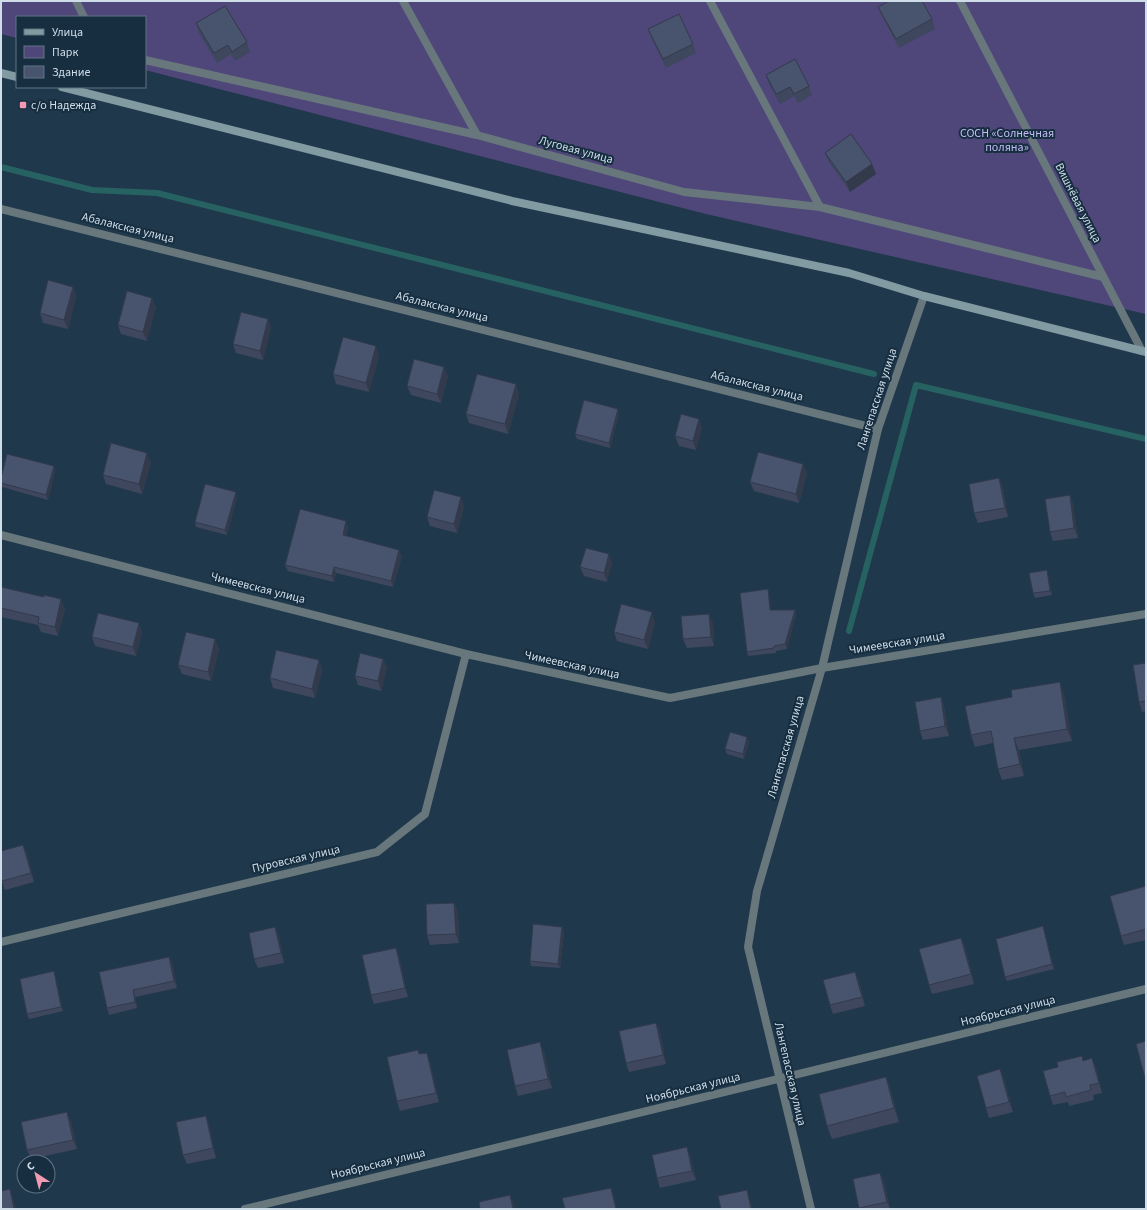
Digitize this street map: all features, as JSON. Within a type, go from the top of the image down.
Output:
[{"type":"street","points":[[76,1],[84,16]]},
{"type":"street","points":[[403,1],[477,135]]},
{"type":"street","points":[[710,1],[820,207]]},
{"type":"street","name":"Вишнёвая улица","points":[[960,1],[1103,277],[1144,352]]},
{"type":"street","name":"Луговая улица","points":[[146,60],[477,135],[684,192],[820,207],[1103,277]]},
{"type":"street","points":[[1,73],[16,77]]},
{"type":"street","points":[[73,88],[94,90],[512,201],[849,273],[924,296],[1144,352]]},
{"type":"street","name":"Абалакская улица","points":[[1,209],[878,429]]},
{"type":"street","name":"Лангепасская улица","points":[[811,1209],[748,947],[757,891],[822,668],[878,429],[924,296]]},
{"type":"street","name":"Чимеевская улица","points":[[1,535],[466,654],[670,698],[822,668],[1146,614]]},
{"type":"street","name":"Пуровская улица","points":[[1,942],[377,852],[425,814],[466,654]]},
{"type":"street","name":"Ноябрьская улица","points":[[245,1209],[1146,989]]},
{"type":"green space","name":"СОСН «Солнечная поляна»","points":[[1,1],[1146,1],[1146,314],[706,214],[146,70],[146,16],[16,16],[16,38],[1,34]]},
{"type":"building","points":[[889,1],[922,1],[932,19],[896,39],[878,7]]},
{"type":"building","points":[[225,6],[247,42],[232,52],[228,45],[214,53],[196,23]]},
{"type":"building","points":[[679,14],[693,44],[663,59],[648,29]]},
{"type":"building","points":[[795,59],[809,86],[794,94],[790,87],[776,94],[766,75]]},
{"type":"building","points":[[851,134],[872,164],[846,182],[825,153]]},
{"type":"building","points":[[48,280],[73,287],[64,320],[40,313]]},
{"type":"building","points":[[127,291],[152,298],[143,332],[118,325]]},
{"type":"building","points":[[241,312],[268,319],[260,351],[233,344]]},
{"type":"building","points":[[343,337],[376,346],[366,383],[333,374]]},
{"type":"building","points":[[414,359],[444,367],[437,394],[407,386]]},
{"type":"building","points":[[477,374],[516,384],[505,424],[466,414]]},
{"type":"building","points":[[584,400],[618,409],[609,443],[575,434]]},
{"type":"building","points":[[681,414],[699,419],[693,441],[675,436]]},
{"type":"building","points":[[111,443],[147,453],[139,484],[103,475]]},
{"type":"building","points":[[758,452],[803,464],[796,494],[750,482]]},
{"type":"building","points":[[7,454],[54,466],[46,495],[1,483]]},
{"type":"building","points":[[999,478],[1005,508],[974,513],[969,484]]},
{"type":"building","points":[[205,484],[236,492],[225,530],[195,522]]},
{"type":"building","points":[[434,490],[461,497],[454,524],[427,517]]},
{"type":"building","points":[[1070,495],[1074,528],[1050,532],[1045,499]]},
{"type":"building","points":[[300,509],[346,521],[343,535],[399,550],[391,581],[334,567],[332,576],[285,565]]},
{"type":"building","points":[[586,548],[609,554],[604,573],[580,567]]},
{"type":"building","points":[[1047,570],[1050,591],[1033,593],[1029,573]]},
{"type":"building","points":[[1,587],[44,597],[44,595],[61,599],[55,627],[38,623],[39,617],[1,608]]},
{"type":"building","points":[[768,589],[770,610],[795,610],[785,644],[774,646],[774,648],[747,652],[740,593]]},
{"type":"building","points":[[621,604],[652,612],[644,640],[614,632]]},
{"type":"building","points":[[98,613],[139,623],[133,647],[92,637]]},
{"type":"building","points":[[709,614],[711,637],[683,639],[681,616]]},
{"type":"building","points":[[186,632],[215,639],[208,672],[178,665]]},
{"type":"building","points":[[276,650],[319,660],[312,689],[270,678]]},
{"type":"building","points":[[360,653],[383,659],[378,681],[355,676]]},
{"type":"building","points":[[1146,663],[1146,701],[1139,702],[1133,665]]},
{"type":"building","points":[[1060,682],[1067,729],[1014,738],[1020,764],[998,769],[991,731],[971,735],[965,706],[1012,697],[1011,690]]},
{"type":"building","points":[[941,697],[945,726],[920,731],[915,702]]},
{"type":"building","points":[[730,732],[747,737],[743,754],[725,749]]},
{"type":"building","points":[[23,845],[31,873],[2,881],[1,851]]},
{"type":"building","points":[[1146,886],[1146,929],[1121,936],[1110,896]]},
{"type":"building","points":[[454,903],[456,934],[427,935],[426,904]]},
{"type":"building","points":[[533,924],[562,927],[558,964],[530,961]]},
{"type":"building","points":[[1043,926],[1052,964],[1005,977],[996,939]]},
{"type":"building","points":[[275,927],[281,953],[254,959],[249,933]]},
{"type":"building","points":[[961,938],[971,974],[929,985],[919,949]]},
{"type":"building","points":[[396,948],[405,988],[371,995],[362,955]]},
{"type":"building","points":[[169,957],[174,981],[133,990],[135,1002],[107,1008],[99,972]]},
{"type":"building","points":[[54,971],[61,1007],[27,1014],[20,979]]},
{"type":"building","points":[[855,972],[862,997],[830,1005],[823,980]]},
{"type":"building","points":[[656,1023],[663,1055],[626,1063],[619,1031]]},
{"type":"building","points":[[1146,1041],[1146,1077],[1145,1078],[1136,1044]]},
{"type":"building","points":[[540,1042],[548,1079],[515,1086],[507,1050]]},
{"type":"building","points":[[418,1050],[419,1054],[427,1053],[436,1093],[397,1101],[387,1057]]},
{"type":"building","points":[[1082,1056],[1083,1061],[1092,1058],[1099,1083],[1090,1085],[1091,1090],[1066,1097],[1065,1092],[1050,1096],[1043,1071],[1058,1067],[1057,1062]]},
{"type":"building","points":[[1000,1069],[1009,1102],[986,1108],[977,1076]]},
{"type":"building","points":[[886,1077],[894,1108],[827,1126],[819,1094]]},
{"type":"building","points":[[67,1112],[73,1140],[27,1150],[21,1122]]},
{"type":"building","points":[[206,1116],[213,1148],[183,1155],[176,1122]]},
{"type":"building","points":[[687,1147],[692,1171],[657,1178],[652,1155]]},
{"type":"building","points":[[880,1173],[887,1202],[859,1208],[853,1179]]},
{"type":"building","points":[[611,1188],[616,1209],[565,1209],[562,1198]]},
{"type":"building","points":[[10,1189],[14,1209],[1,1209],[1,1191]]},
{"type":"building","points":[[747,1190],[751,1209],[721,1209],[718,1196]]},
{"type":"building","points":[[510,1195],[513,1209],[480,1209],[479,1202]]},
{"type":"waterway","points":[[1,167],[92,190],[157,193],[874,374]]},
{"type":"waterway","points":[[849,631],[916,385],[1146,439]]},
{"type":"place","name":"с/о Надежда","points":[[23,105]]}]
